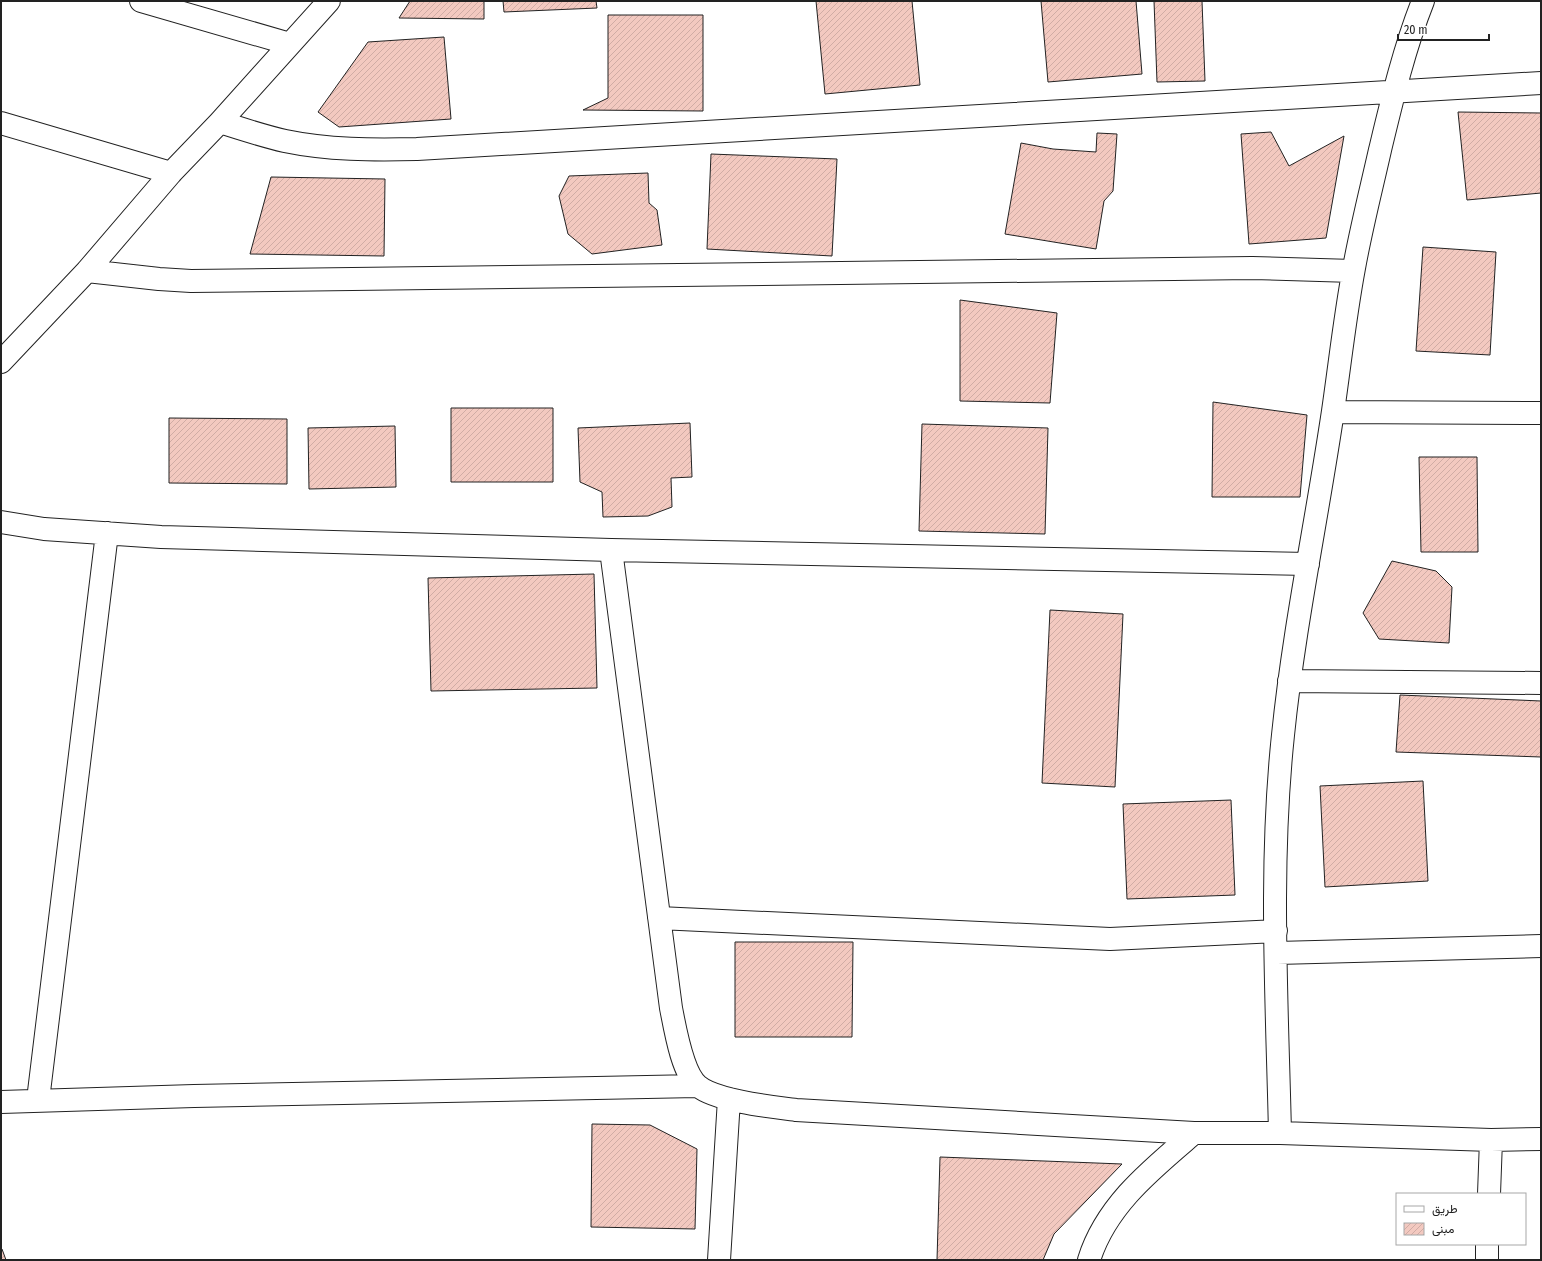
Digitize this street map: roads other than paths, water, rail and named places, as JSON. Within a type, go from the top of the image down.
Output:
[{"type":"street","points":[[141,1],[290,44]]},
{"type":"street","points":[[1,362],[87,271],[171,173],[220,122],[329,1]]},
{"type":"street","points":[[1280,1133],[1276,854],[1282,737],[1289,682],[1333,412],[1354,271],[1363,224],[1394,93],[1411,32],[1423,1]]},
{"type":"street","points":[[220,122],[253,133],[286,141],[327,147],[370,150],[417,149],[1394,93],[1541,83]]},
{"type":"street","points":[[1,124],[171,173]]},
{"type":"street","points":[[87,271],[191,281],[1252,268],[1354,271]]},
{"type":"street","points":[[1333,412],[1541,413]]},
{"type":"street","points":[[1,522],[44,529],[224,539],[611,550],[1308,564]]},
{"type":"street","points":[[38,1100],[107,533]]},
{"type":"street","points":[[611,550],[671,1008],[678,1044],[688,1070],[697,1086]]},
{"type":"street","points":[[1289,682],[1541,683]]},
{"type":"street","points":[[659,918],[1110,939],[1276,931]]},
{"type":"street","points":[[1277,953],[1541,946]]},
{"type":"street","points":[[1,1102],[202,1095],[697,1086],[729,1099],[751,1104],[796,1110],[1194,1132],[1280,1133],[1491,1140],[1541,1139]]},
{"type":"street","points":[[719,1260],[729,1099]]},
{"type":"street","points":[[1089,1260],[1099,1234],[1129,1192],[1194,1132]]},
{"type":"street","points":[[1489,1193],[1491,1140]]},
{"type":"street","points":[[1487,1245],[1487,1260]]}]
